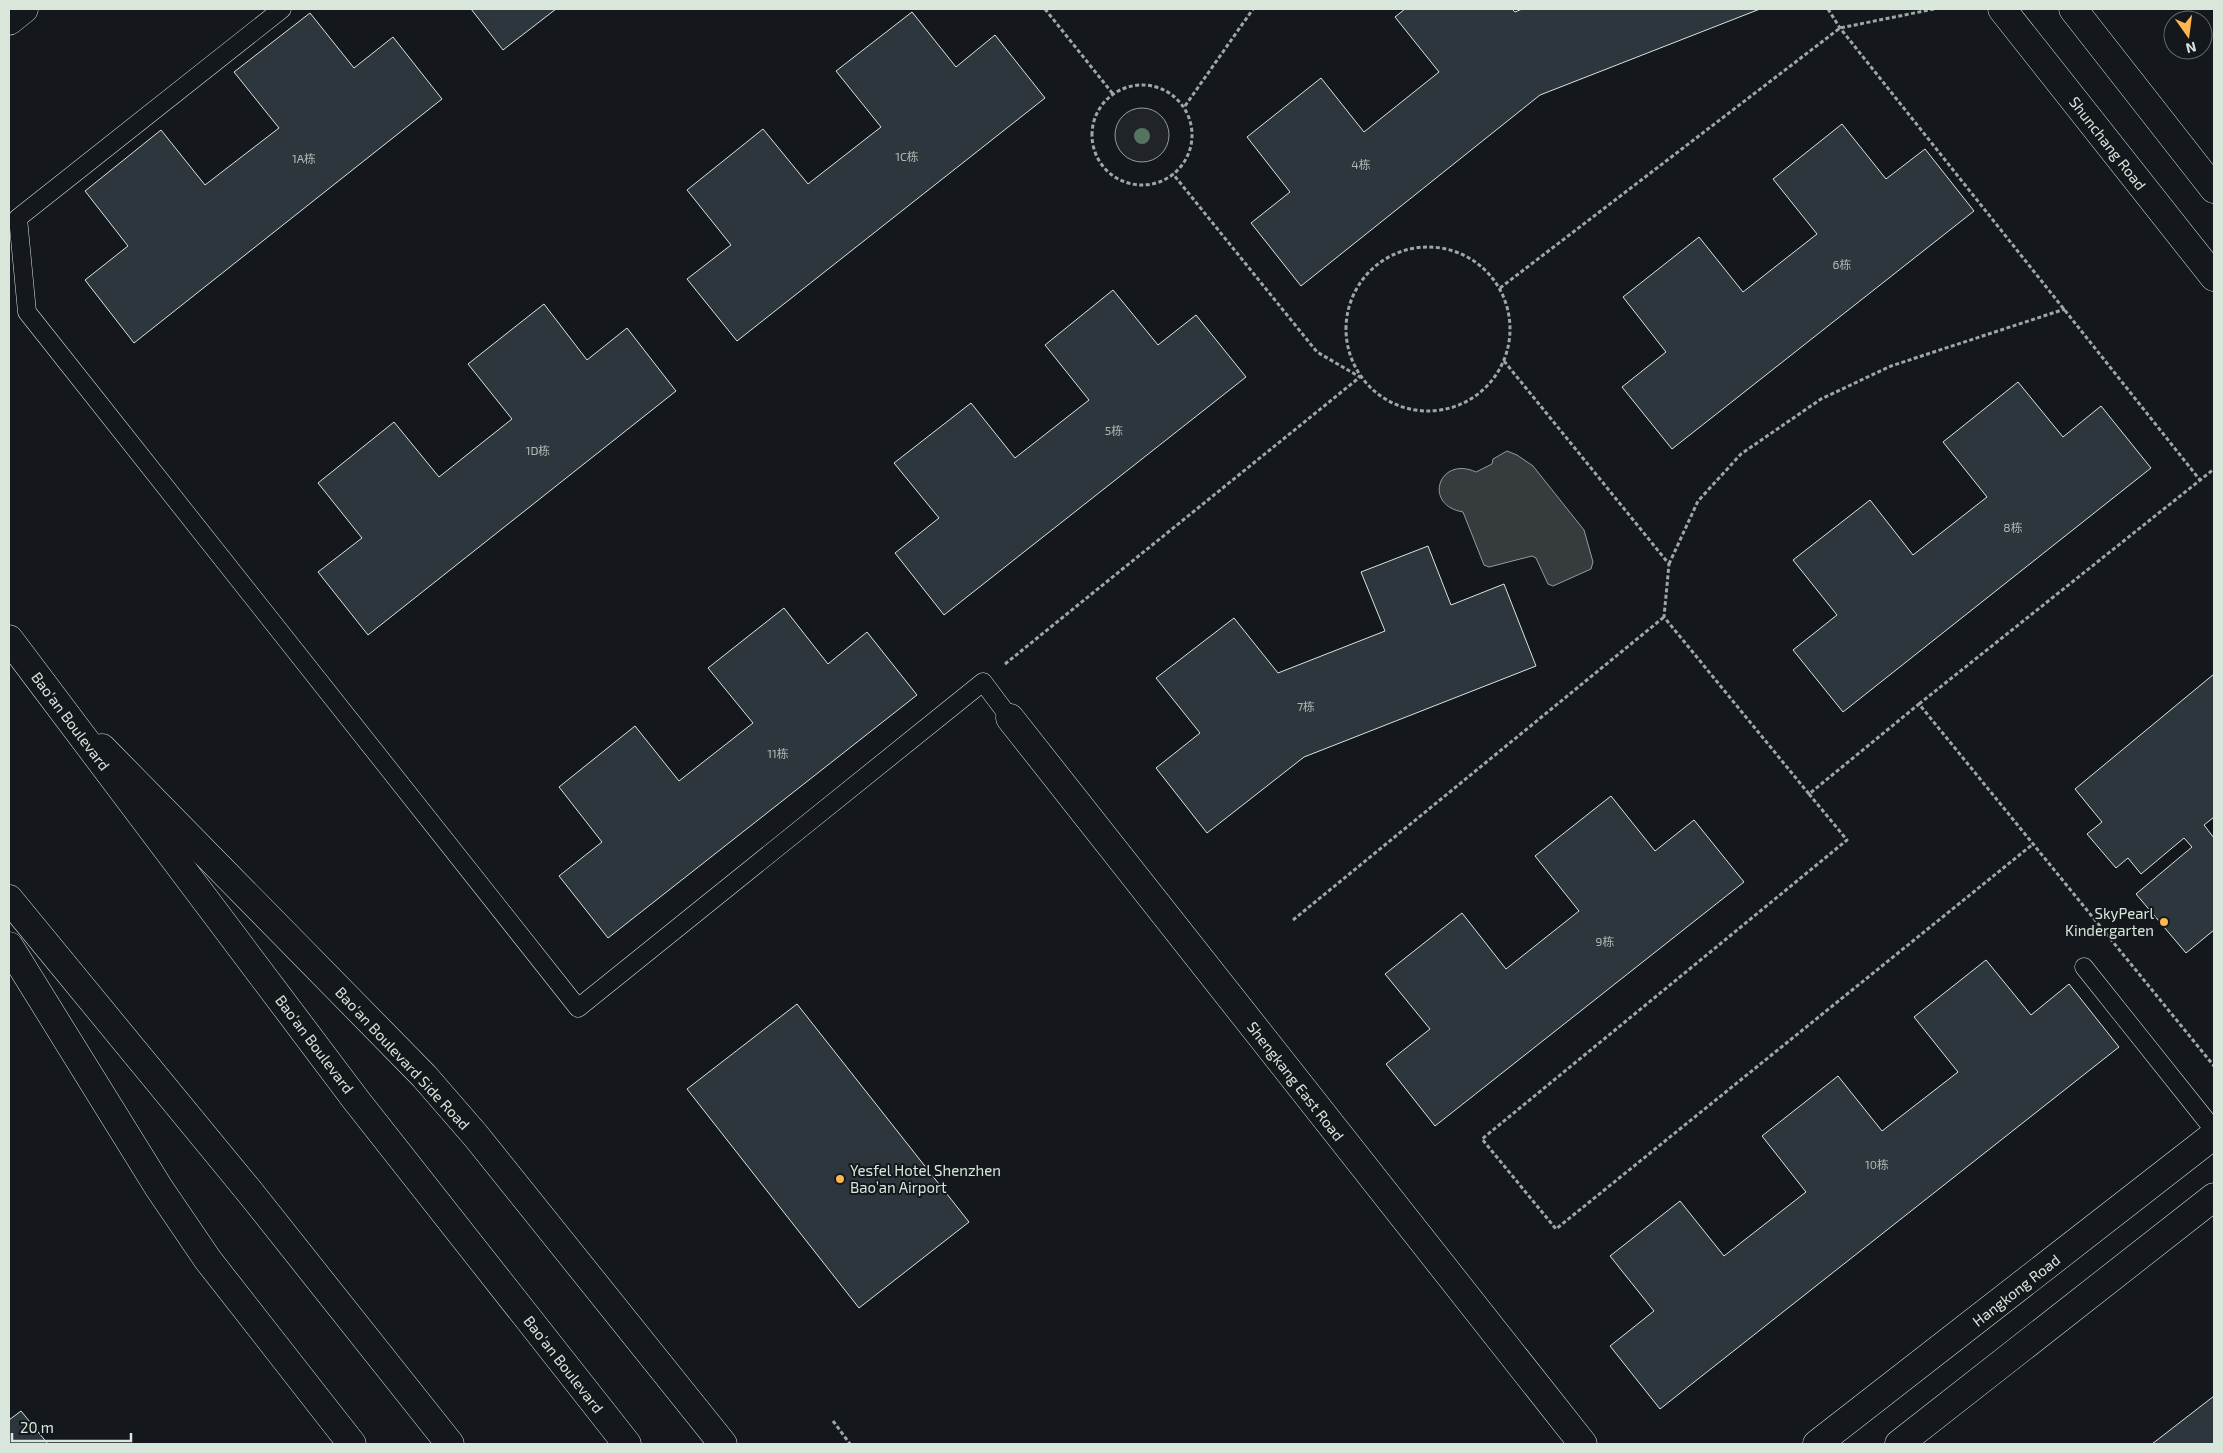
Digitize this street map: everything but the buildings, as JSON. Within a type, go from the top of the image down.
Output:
[{"type":"main road","points":[[9,21],[24,9]]},
{"type":"main road","name":"Shunchang Road","points":[[2002,9],[2214,278]]},
{"type":"main road","points":[[2073,9],[2214,188]]},
{"type":"main road","name":"Bao'an Boulevard","points":[[9,639],[356,1100],[627,1444]]},
{"type":"main road","name":"Bao'an Boulevard Side Road","points":[[54,698],[424,1076],[476,1136],[723,1444]]},
{"type":"main road","name":"Shengkang East Road","points":[[1010,718],[1583,1444]]},
{"type":"main road","points":[[9,899],[243,1184],[450,1444]]},
{"type":"main road","points":[[9,946],[159,1188],[208,1260],[352,1444]]},
{"type":"main road","name":"Hangkong Road","points":[[1817,1444],[2214,1135]]},
{"type":"main road","points":[[1899,1444],[2214,1197]]},
{"type":"lane","points":[[282,9],[18,218],[27,312],[578,1008],[983,682],[1010,718]]},
{"type":"lane","points":[[2084,967],[2214,1130]]},
{"type":"path","points":[[1044,9],[1113,94]]},
{"type":"path","points":[[1184,106],[1253,9]]},
{"type":"path","points":[[1828,9],[1840,28],[2200,480]]},
{"type":"path","points":[[1500,288],[1840,28],[1934,9]]},
{"type":"path","points":[[1151,86],[1173,95],[1184,106],[1191,121],[1193,137],[1190,153],[1182,167],[1173,174],[1154,184],[1137,186],[1120,181],[1106,170],[1096,156],[1091,140],[1093,122],[1101,106],[1113,94],[1127,87],[1151,86]]},
{"type":"path","points":[[1173,174],[1317,352],[1360,377],[1380,397],[1405,409],[1433,412],[1461,405],[1484,391],[1502,368],[1510,342],[1510,314],[1500,288],[1483,267],[1460,253],[1434,247],[1408,249],[1383,260],[1363,277],[1350,301],[1345,327],[1348,353],[1360,377]]},
{"type":"path","points":[[2032,844],[1556,1229],[1482,1139],[1847,840],[1664,617],[1668,564],[1698,501],[1740,454],[1821,398],[1892,366],[2064,309]]},
{"type":"path","points":[[1504,361],[1668,564]]},
{"type":"path","points":[[983,682],[1360,377]]},
{"type":"path","points":[[1808,794],[2214,469]]},
{"type":"path","points":[[1293,920],[1664,617]]},
{"type":"path","points":[[1919,704],[2214,1066]]},
{"type":"path","points":[[833,1421],[850,1444]]},
{"type":"shaded area","points":[[1137,108],[1147,108],[1157,112],[1165,120],[1169,135],[1165,150],[1157,158],[1147,162],[1137,162],[1127,158],[1119,150],[1115,140],[1115,130],[1119,120],[1127,112]]},
{"type":"shaded area","points":[[1507,451],[1517,455],[1533,466],[1584,530],[1593,562],[1591,569],[1553,586],[1548,584],[1536,558],[1532,556],[1489,567],[1484,565],[1463,512],[1450,508],[1443,500],[1439,492],[1440,483],[1445,475],[1453,470],[1463,469],[1476,472],[1492,464],[1493,459]]},
{"type":"place","name":"SkyPearl Kindergarten","points":[[2164,922]]},
{"type":"place","name":"Yesfel Hotel Shenzhen Bao’an Airport","points":[[840,1179]]}]
